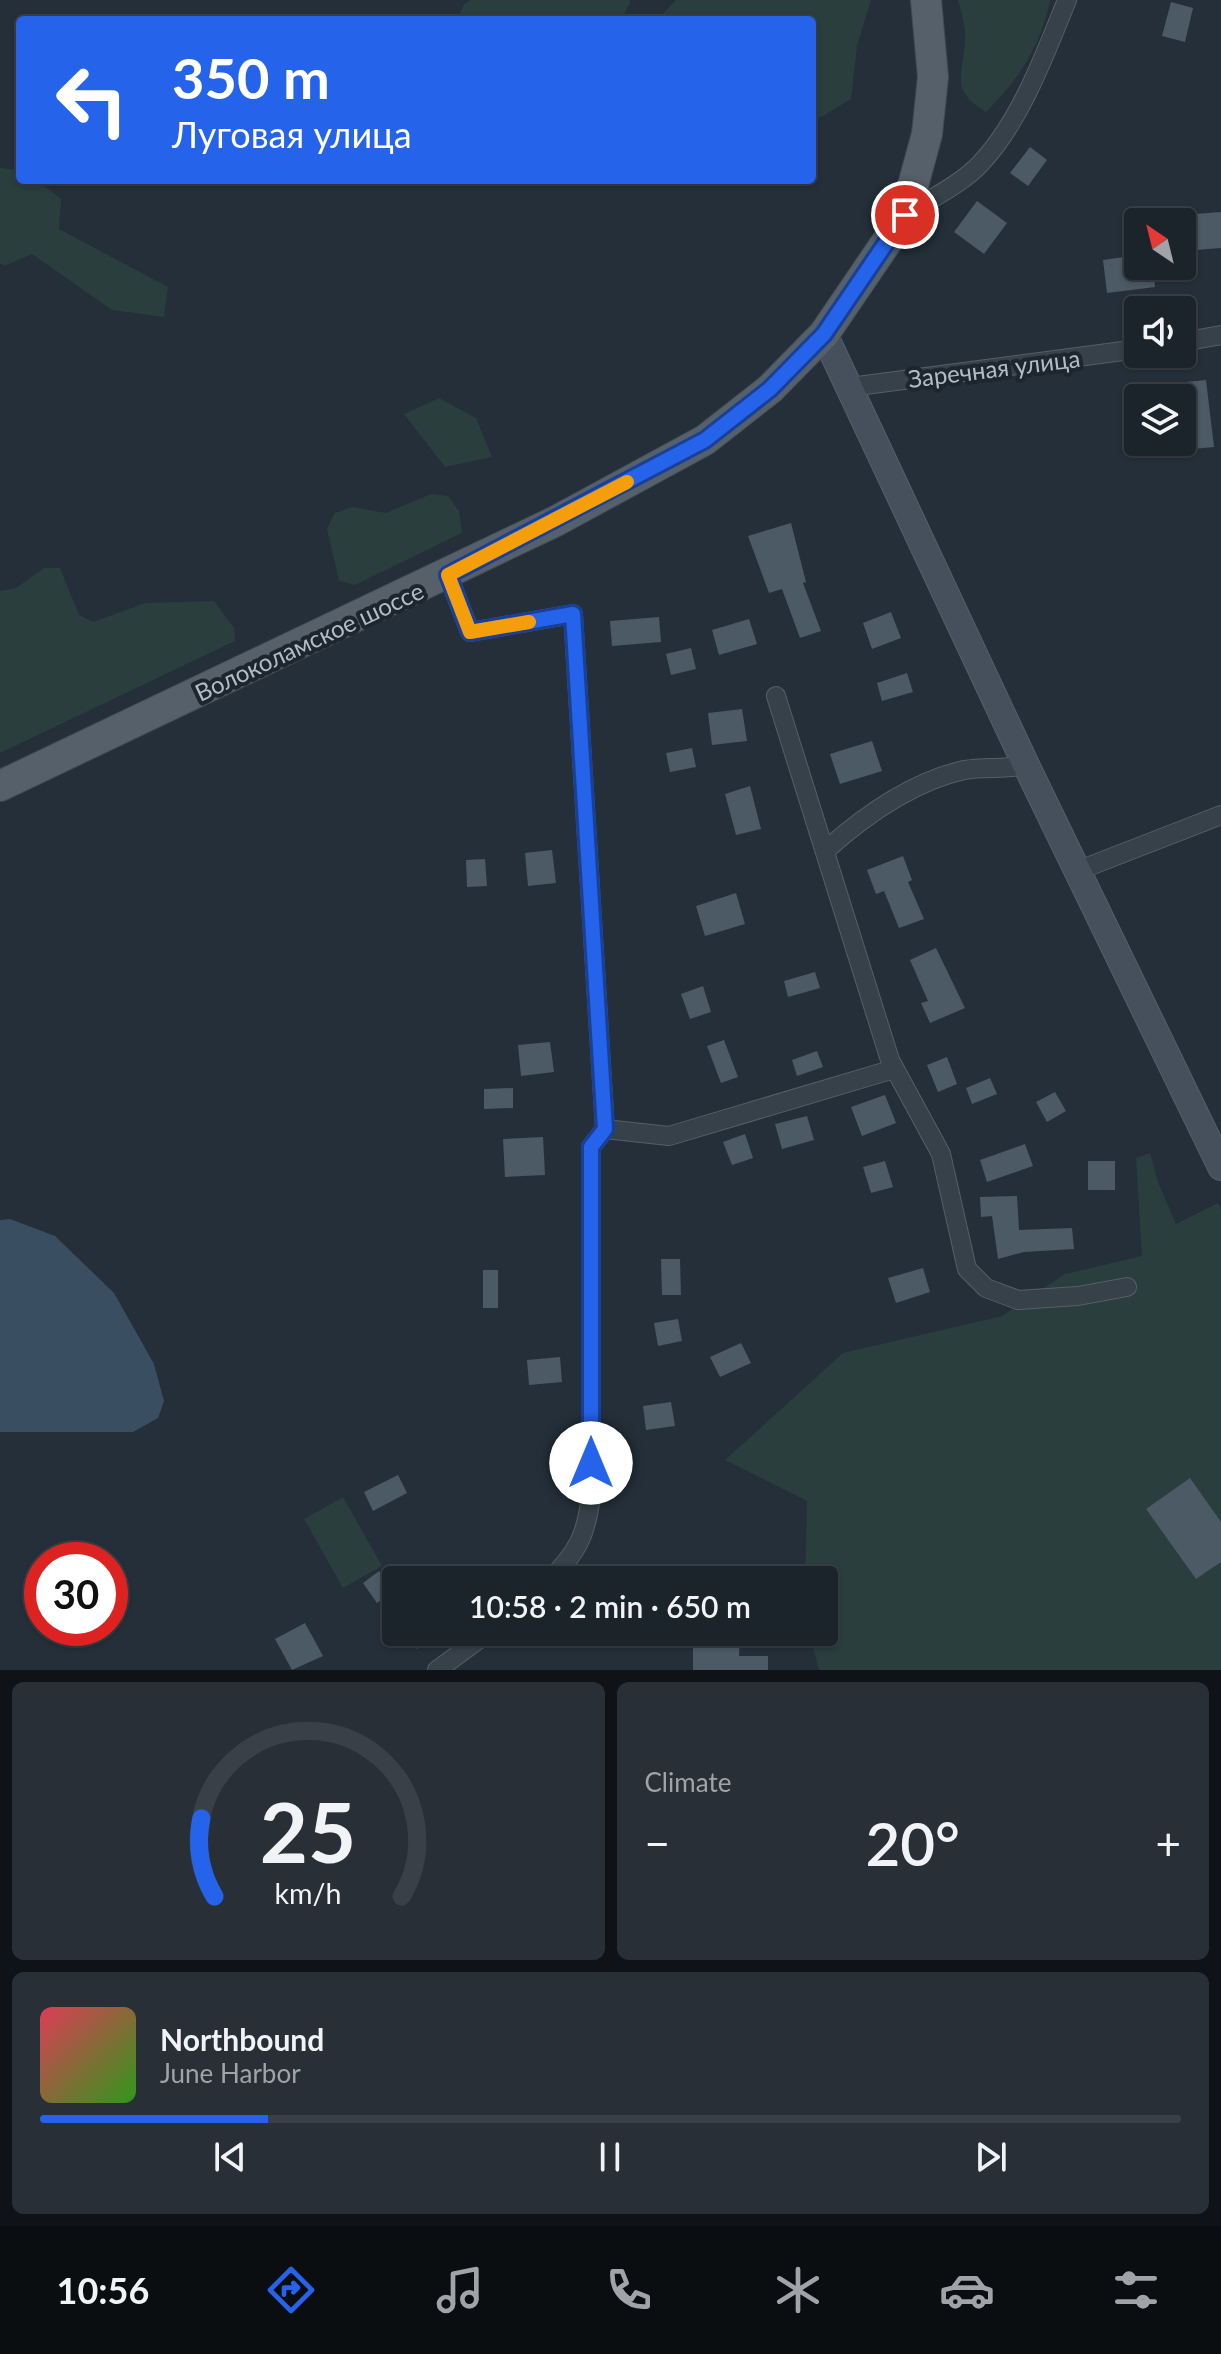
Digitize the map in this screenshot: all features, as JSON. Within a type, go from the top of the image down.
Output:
[{"type":"main road","name":"Волоколамское шоссе","points":[[0,786],[448,575],[705,440],[770,389],[824,334],[905,215],[927,134],[933,77],[926,0]]},
{"type":"main road","points":[[824,334],[1026,765],[1221,1167]]},
{"type":"street","points":[[905,215],[980,165],[1010,121],[1045,53],[1067,0]]},
{"type":"street","points":[[1196,339],[1221,335]]},
{"type":"street","name":"Заречная улица","points":[[850,387],[1124,351]]},
{"type":"street","points":[[448,575],[470,632],[573,614],[605,1129],[591,1147],[591,1494],[587,1529],[564,1566]]},
{"type":"street","points":[[776,696],[894,1069],[941,1154],[967,1269],[986,1288],[1018,1300],[1078,1296],[1127,1287]]},
{"type":"street","points":[[826,850],[863,817],[913,789],[966,770],[1009,770],[1026,765]]},
{"type":"street","points":[[1077,871],[1221,815]]},
{"type":"street","points":[[605,1129],[669,1136],[894,1069]]},
{"type":"street","points":[[437,1670],[470,1646]]},
{"type":"green space","points":[[471,0],[630,0],[623,16],[459,16],[464,4]]},
{"type":"green space","points":[[676,0],[871,0],[857,46],[851,99],[821,117],[816,116],[816,16],[661,16]]},
{"type":"green space","points":[[958,0],[1050,0],[1041,32],[1027,61],[986,112],[974,104],[962,88],[965,34]]},
{"type":"green space","points":[[0,168],[16,170],[16,184],[42,184],[61,199],[59,229],[168,287],[164,317],[112,310],[32,254],[4,266],[0,263]]},
{"type":"green space","points":[[439,398],[476,418],[492,457],[445,467],[404,414]]},
{"type":"green space","points":[[431,494],[448,496],[459,511],[462,533],[355,585],[339,581],[327,529],[335,513],[352,507],[386,513]]},
{"type":"green space","points":[[44,568],[60,568],[79,615],[93,622],[145,603],[214,601],[234,628],[235,641],[0,753],[0,591],[16,588]]},
{"type":"green space","points":[[1150,1153],[1158,1182],[1176,1224],[1218,1203],[1221,1209],[1221,1670],[819,1670],[813,1646],[838,1646],[838,1566],[805,1566],[807,1501],[725,1460],[843,1353],[1002,1316],[1065,1274],[1142,1256],[1136,1158]]},
{"type":"green space","points":[[343,1497],[382,1566],[343,1588],[304,1519]]},
{"type":"water","points":[[10,1219],[55,1236],[114,1293],[154,1364],[164,1401],[158,1418],[133,1432],[0,1432],[0,1220]]},
{"type":"building","points":[[1171,2],[1193,8],[1185,42],[1162,36]]},
{"type":"building","points":[[1030,147],[1047,160],[1028,186],[1010,173]]},
{"type":"building","points":[[977,201],[1007,223],[984,254],[954,232]]},
{"type":"building","points":[[1221,212],[1221,248],[1196,250],[1196,214]]},
{"type":"building","points":[[1124,257],[1124,280],[1154,280],[1155,287],[1107,293],[1103,260]]},
{"type":"building","points":[[1206,380],[1214,447],[1196,449],[1196,384],[1186,382]]},
{"type":"building","points":[[791,523],[806,582],[803,583],[821,631],[800,638],[782,589],[769,593],[748,536]]},
{"type":"building","points":[[891,612],[901,638],[872,649],[863,623]]},
{"type":"building","points":[[659,617],[661,642],[612,646],[610,621]]},
{"type":"building","points":[[749,619],[757,644],[719,655],[712,630]]},
{"type":"building","points":[[691,648],[696,669],[671,675],[666,654]]},
{"type":"building","points":[[907,673],[913,692],[882,701],[877,683]]},
{"type":"building","points":[[742,709],[747,741],[712,745],[708,713]]},
{"type":"building","points":[[872,741],[882,771],[840,784],[830,754]]},
{"type":"building","points":[[692,748],[696,767],[670,772],[666,753]]},
{"type":"building","points":[[750,786],[761,829],[736,835],[725,794]]},
{"type":"building","points":[[552,850],[556,883],[528,886],[525,853]]},
{"type":"building","points":[[903,856],[912,880],[908,882],[924,919],[899,928],[884,891],[876,894],[867,870]]},
{"type":"building","points":[[485,859],[487,886],[467,887],[466,860]]},
{"type":"building","points":[[736,893],[745,924],[705,936],[696,906]]},
{"type":"building","points":[[936,948],[965,1008],[930,1023],[921,1003],[928,1001],[910,960]]},
{"type":"building","points":[[815,972],[820,988],[788,997],[784,981]]},
{"type":"building","points":[[703,986],[711,1012],[690,1019],[681,994]]},
{"type":"building","points":[[724,1040],[738,1077],[721,1083],[707,1046]]},
{"type":"building","points":[[550,1042],[554,1072],[521,1076],[518,1045]]},
{"type":"building","points":[[817,1051],[823,1067],[797,1076],[792,1060]]},
{"type":"building","points":[[947,1057],[957,1084],[938,1092],[927,1065]]},
{"type":"building","points":[[990,1078],[997,1094],[972,1104],[966,1088]]},
{"type":"building","points":[[513,1088],[513,1108],[484,1109],[484,1089]]},
{"type":"building","points":[[1055,1092],[1066,1111],[1047,1122],[1036,1102]]},
{"type":"building","points":[[885,1095],[896,1123],[862,1136],[851,1107]]},
{"type":"building","points":[[807,1116],[814,1140],[782,1149],[775,1124]]},
{"type":"building","points":[[745,1134],[753,1158],[732,1165],[723,1142]]},
{"type":"building","points":[[543,1137],[545,1175],[505,1177],[503,1139]]},
{"type":"building","points":[[1025,1144],[1033,1166],[987,1182],[980,1160]]},
{"type":"building","points":[[885,1161],[893,1187],[871,1193],[863,1167]]},
{"type":"building","points":[[1088,1161],[1115,1161],[1115,1190],[1088,1190]]},
{"type":"building","points":[[1017,1196],[1019,1230],[1072,1228],[1074,1249],[1024,1252],[998,1259],[992,1216],[981,1217],[980,1197]]},
{"type":"building","points":[[661,1259],[680,1259],[681,1295],[662,1295]]},
{"type":"building","points":[[923,1268],[930,1292],[896,1303],[888,1278]]},
{"type":"building","points":[[483,1270],[498,1270],[498,1308],[483,1308]]},
{"type":"building","points":[[678,1319],[682,1341],[658,1346],[654,1323]]},
{"type":"building","points":[[741,1343],[751,1363],[720,1377],[710,1357]]},
{"type":"building","points":[[560,1357],[562,1382],[529,1385],[527,1360]]},
{"type":"building","points":[[671,1402],[675,1426],[646,1430],[643,1406]]},
{"type":"building","points":[[398,1475],[407,1493],[373,1511],[364,1492]]},
{"type":"building","points":[[1190,1478],[1221,1522],[1221,1562],[1196,1579],[1146,1509]]},
{"type":"building","points":[[379,1571],[382,1576],[382,1600],[377,1603],[363,1583]]},
{"type":"building","points":[[305,1623],[323,1656],[292,1670],[275,1639]]},
{"type":"building","points":[[693,1646],[739,1646],[739,1656],[768,1656],[768,1670],[693,1670]]},
{"type":"slow traffic","points":[[529,622],[470,632],[448,575],[627,482]]},
{"type":"route","points":[[591,1463],[591,1147],[605,1129],[573,614],[470,632],[448,575],[556,521],[705,440],[770,389],[824,334],[905,215]]}]
